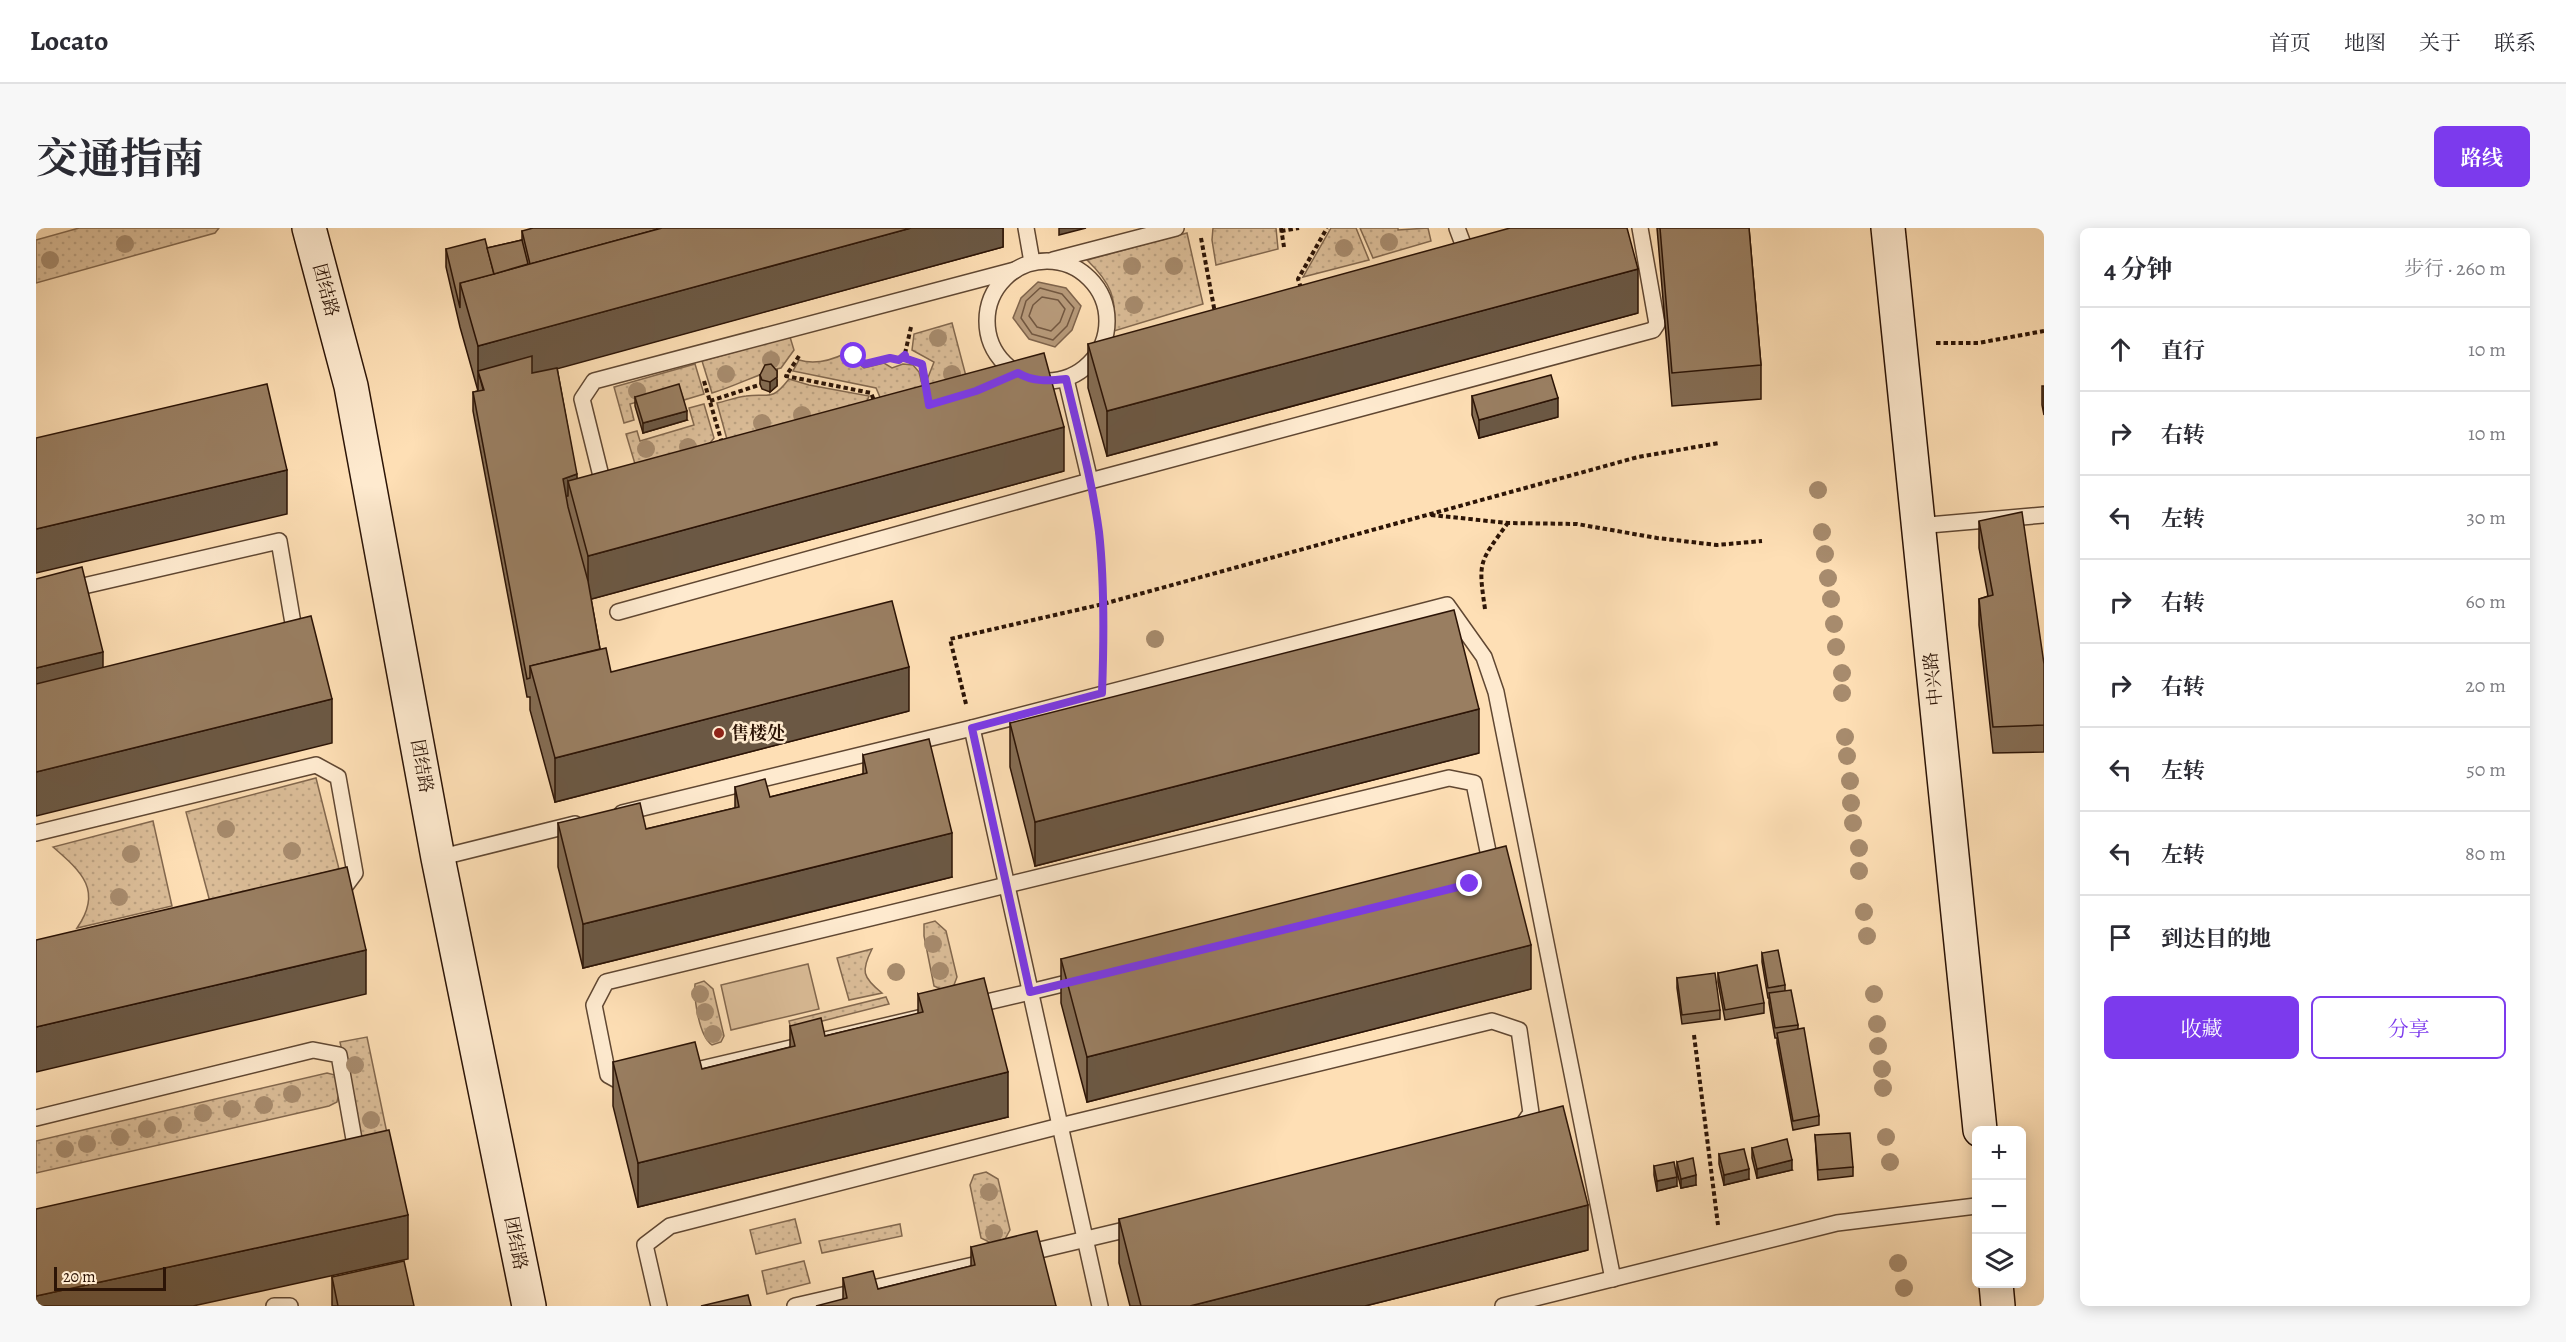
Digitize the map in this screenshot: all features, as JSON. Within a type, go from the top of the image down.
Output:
[{"type":"street","name":"团结路","points":[[309,228],[351,386],[438,858],[529,1306]]},
{"type":"street","name":"中兴路","points":[[1888,228],[1979,1126]]},
{"type":"street","points":[[1996,1288],[1998,1306]]},
{"type":"lane","points":[[1026,228],[1032,262]]},
{"type":"lane","points":[[621,498],[603,484],[582,399],[594,381],[1015,270],[1032,262],[1053,260],[1176,228]]},
{"type":"lane","points":[[1457,228],[1463,244]]},
{"type":"lane","points":[[618,612],[1090,481],[1653,330],[1657,324],[1640,228]]},
{"type":"lane","points":[[1463,244],[1483,241]]},
{"type":"lane","points":[[1444,261],[1455,258],[1463,244]]},
{"type":"lane","points":[[1015,270],[1000,282],[990,299],[987,318],[989,337],[997,355],[1010,369],[1027,378],[1047,381],[1066,379],[1084,369],[1092,360],[1107,335],[1108,315],[1102,295],[1090,278],[1073,266],[1053,260]]},
{"type":"lane","points":[[1092,360],[1115,354]]},
{"type":"lane","points":[[997,382],[1018,373]]},
{"type":"lane","points":[[1066,379],[1090,481]]},
{"type":"lane","points":[[1917,526],[2044,515]]},
{"type":"lane","points":[[36,597],[279,540],[297,643],[286,646]]},
{"type":"lane","points":[[612,815],[972,728],[1447,605],[1484,657],[1496,692],[1613,1280]]},
{"type":"lane","points":[[972,728],[1100,1306]]},
{"type":"lane","points":[[36,833],[316,765],[338,777],[355,873],[344,889],[320,895]]},
{"type":"lane","points":[[1449,778],[1474,783],[1492,871],[1470,884],[1030,992],[628,1086],[608,1075],[594,1005],[606,982],[1007,886],[1449,778]]},
{"type":"lane","points":[[438,858],[589,821]]},
{"type":"lane","points":[[659,1306],[645,1245],[670,1226],[1060,1126],[1492,1021],[1518,1030],[1531,1113],[1514,1137],[1503,1139]]},
{"type":"lane","points":[[36,1118],[313,1050],[339,1055],[355,1145],[354,1155],[344,1167]]},
{"type":"lane","points":[[1503,1306],[1837,1223],[1972,1207]]},
{"type":"lane","points":[[795,1306],[1155,1223]]},
{"type":"lane","points":[[274,1306],[290,1306]]},
{"type":"path","points":[[1199,228],[1216,314]]},
{"type":"path","points":[[1284,247],[1281,230],[1299,228]]},
{"type":"path","points":[[1301,290],[1298,279],[1327,228]]},
{"type":"path","points":[[911,327],[904,358],[922,364],[927,394]]},
{"type":"path","points":[[1899,343],[1978,343],[2044,331]]},
{"type":"path","points":[[852,343],[850,351],[865,364],[890,358],[899,360],[905,355]]},
{"type":"path","points":[[786,376],[791,364],[801,353]]},
{"type":"path","points":[[696,354],[723,446]]},
{"type":"path","points":[[775,379],[786,376],[871,393],[877,410]]},
{"type":"path","points":[[710,401],[764,383]]},
{"type":"path","points":[[972,728],[950,639],[1103,604],[1638,457],[1719,442]]},
{"type":"path","points":[[1090,481],[1099,532],[1103,604],[1102,693]]},
{"type":"path","points":[[1427,515],[1508,523],[1577,524],[1657,538],[1717,545],[1762,541]]},
{"type":"path","points":[[1485,610],[1480,575],[1483,557],[1508,523]]},
{"type":"path","points":[[1694,1035],[1722,1252]]},
{"type":"shaded area","points":[[79,228],[219,228],[215,233],[36,283],[36,240]]},
{"type":"shaded area","points":[[1213,228],[1276,228],[1278,249],[1216,265],[1212,240]]},
{"type":"shaded area","points":[[1331,228],[1356,228],[1369,260],[1303,277]]},
{"type":"shaded area","points":[[1360,228],[1398,228],[1398,230],[1428,228],[1431,241],[1373,258]]},
{"type":"shaded area","points":[[1187,233],[1203,304],[1114,331],[1115,319],[1111,292],[1102,276],[1087,260]]},
{"type":"shaded area","points":[[952,323],[967,380],[930,391],[927,380],[934,362],[912,350],[914,334]]},
{"type":"shaded area","points":[[790,337],[794,350],[781,368],[712,393],[702,361]]},
{"type":"shaded area","points":[[846,353],[864,368],[884,363],[892,368],[903,364],[913,365],[919,372],[924,392],[883,404],[876,388],[793,371],[799,360],[823,361]]},
{"type":"shaded area","points":[[695,364],[704,394],[684,400],[680,390],[630,404],[634,420],[624,423],[614,387]]},
{"type":"shaded area","points":[[789,379],[869,396],[865,406],[728,443],[717,403],[754,395],[774,394]]},
{"type":"shaded area","points":[[704,404],[714,438],[706,448],[638,474],[626,434],[637,431],[640,441],[694,425],[689,408]]},
{"type":"shaded area","points":[[316,778],[339,869],[210,902],[186,812]]},
{"type":"shaded area","points":[[153,821],[172,906],[77,928],[85,915],[88,903],[86,883],[73,865],[53,847]]},
{"type":"shaded area","points":[[935,921],[946,931],[957,977],[954,985],[943,990],[934,986],[924,936],[924,924]]},
{"type":"shaded area","points":[[872,949],[866,963],[865,973],[870,982],[882,993],[849,1000],[837,958]]},
{"type":"shaded area","points":[[808,964],[819,1009],[731,1030],[721,985]]},
{"type":"shaded area","points":[[704,981],[713,989],[724,1036],[721,1042],[712,1045],[707,1040],[701,1026],[695,999],[695,984]]},
{"type":"shaded area","points":[[886,997],[889,1004],[791,1029],[789,1021]]},
{"type":"shaded area","points":[[367,1037],[393,1162],[366,1168],[340,1042]]},
{"type":"shaded area","points":[[327,1073],[335,1075],[339,1093],[337,1102],[329,1106],[36,1173],[36,1141]]},
{"type":"shaded area","points":[[986,1172],[998,1179],[1010,1230],[1005,1239],[991,1243],[981,1238],[970,1185],[974,1175]]},
{"type":"shaded area","points":[[795,1219],[801,1243],[756,1254],[750,1230]]},
{"type":"shaded area","points":[[900,1224],[902,1236],[822,1253],[819,1241]]},
{"type":"shaded area","points":[[804,1261],[810,1283],[767,1294],[762,1271]]},
{"type":"water","points":[[1038,282],[1066,288],[1081,306],[1072,330],[1055,347],[1029,339],[1013,318],[1021,298]]},
{"type":"building","points":[[533,228],[662,228],[530,264],[522,231]]},
{"type":"building","points":[[662,228],[911,228],[478,346],[460,283]]},
{"type":"building","points":[[1510,228],[1627,228],[1638,269],[1107,411],[1088,344]]},
{"type":"building","points":[[1660,228],[1749,228],[1761,365],[1672,373]]},
{"type":"building","points":[[485,239],[494,274],[460,283],[460,308],[446,249]]},
{"type":"building","points":[[522,240],[528,264],[494,274],[487,248]]},
{"type":"building","points":[[1044,353],[1064,427],[588,556],[568,481]]},
{"type":"building","points":[[532,356],[532,373],[557,368],[577,474],[563,479],[568,507],[588,581],[600,649],[530,666],[530,678],[527,679],[473,392],[484,390],[478,371]]},
{"type":"building","points":[[771,364],[777,371],[777,377],[770,382],[762,380],[760,375],[765,365]]},
{"type":"building","points":[[1551,375],[1558,398],[1479,420],[1472,396]]},
{"type":"building","points":[[267,384],[287,470],[36,529],[36,438]]},
{"type":"building","points":[[679,384],[687,411],[643,423],[635,397]]},
{"type":"building","points":[[2022,512],[2044,664],[2044,725],[1993,727],[1979,599],[1993,595],[1979,521]]},
{"type":"building","points":[[82,567],[103,652],[36,668],[36,579]]},
{"type":"building","points":[[892,601],[909,667],[555,758],[530,666],[606,648],[611,672]]},
{"type":"building","points":[[1454,610],[1479,709],[1035,822],[1010,723]]},
{"type":"building","points":[[311,616],[332,699],[36,772],[36,684]]},
{"type":"building","points":[[929,739],[952,833],[583,924],[558,823],[640,803],[646,829],[739,807],[735,787],[765,779],[770,797],[867,773],[863,755]]},
{"type":"building","points":[[1506,846],[1531,945],[1087,1057],[1061,959]]},
{"type":"building","points":[[347,867],[366,950],[36,1027],[36,940]]},
{"type":"building","points":[[1778,950],[1785,985],[1768,988],[1762,953]]},
{"type":"building","points":[[1757,965],[1764,1003],[1725,1010],[1718,973]]},
{"type":"building","points":[[1715,973],[1720,1010],[1682,1015],[1677,978]]},
{"type":"building","points":[[984,978],[1008,1072],[638,1163],[613,1062],[695,1042],[702,1069],[795,1046],[790,1026],[821,1018],[825,1036],[923,1012],[918,994]]},
{"type":"building","points":[[1791,990],[1798,1025],[1775,1028],[1769,993]]},
{"type":"building","points":[[1804,1028],[1819,1116],[1793,1121],[1777,1033]]},
{"type":"building","points":[[1563,1106],[1588,1205],[1190,1306],[1141,1306],[1119,1219]]},
{"type":"building","points":[[389,1130],[408,1215],[36,1296],[36,1209]]},
{"type":"building","points":[[1850,1133],[1853,1167],[1818,1170],[1815,1135]]},
{"type":"building","points":[[1787,1139],[1792,1160],[1757,1169],[1752,1148]]},
{"type":"building","points":[[1744,1149],[1749,1169],[1724,1175],[1719,1154]]},
{"type":"building","points":[[1693,1158],[1696,1175],[1681,1179],[1677,1162]]},
{"type":"building","points":[[1674,1162],[1677,1177],[1657,1181],[1654,1166]]},
{"type":"building","points":[[1037,1231],[1056,1306],[816,1306],[847,1298],[843,1278],[873,1271],[878,1289],[975,1265],[971,1247]]},
{"type":"building","points":[[404,1261],[414,1306],[338,1306],[332,1277]]},
{"type":"building","points":[[748,1295],[751,1306],[701,1306]]},
{"type":"place","name":"售楼处","points":[[719,733]]},
{"type":"route","points":[[854,356],[865,364],[890,358],[899,360],[905,355],[904,358],[922,364],[929,405],[976,391],[1018,373],[1027,378],[1047,381],[1066,379],[1090,481],[1099,532],[1104,634],[1102,693],[972,728],[1030,992],[1470,884]]}]
